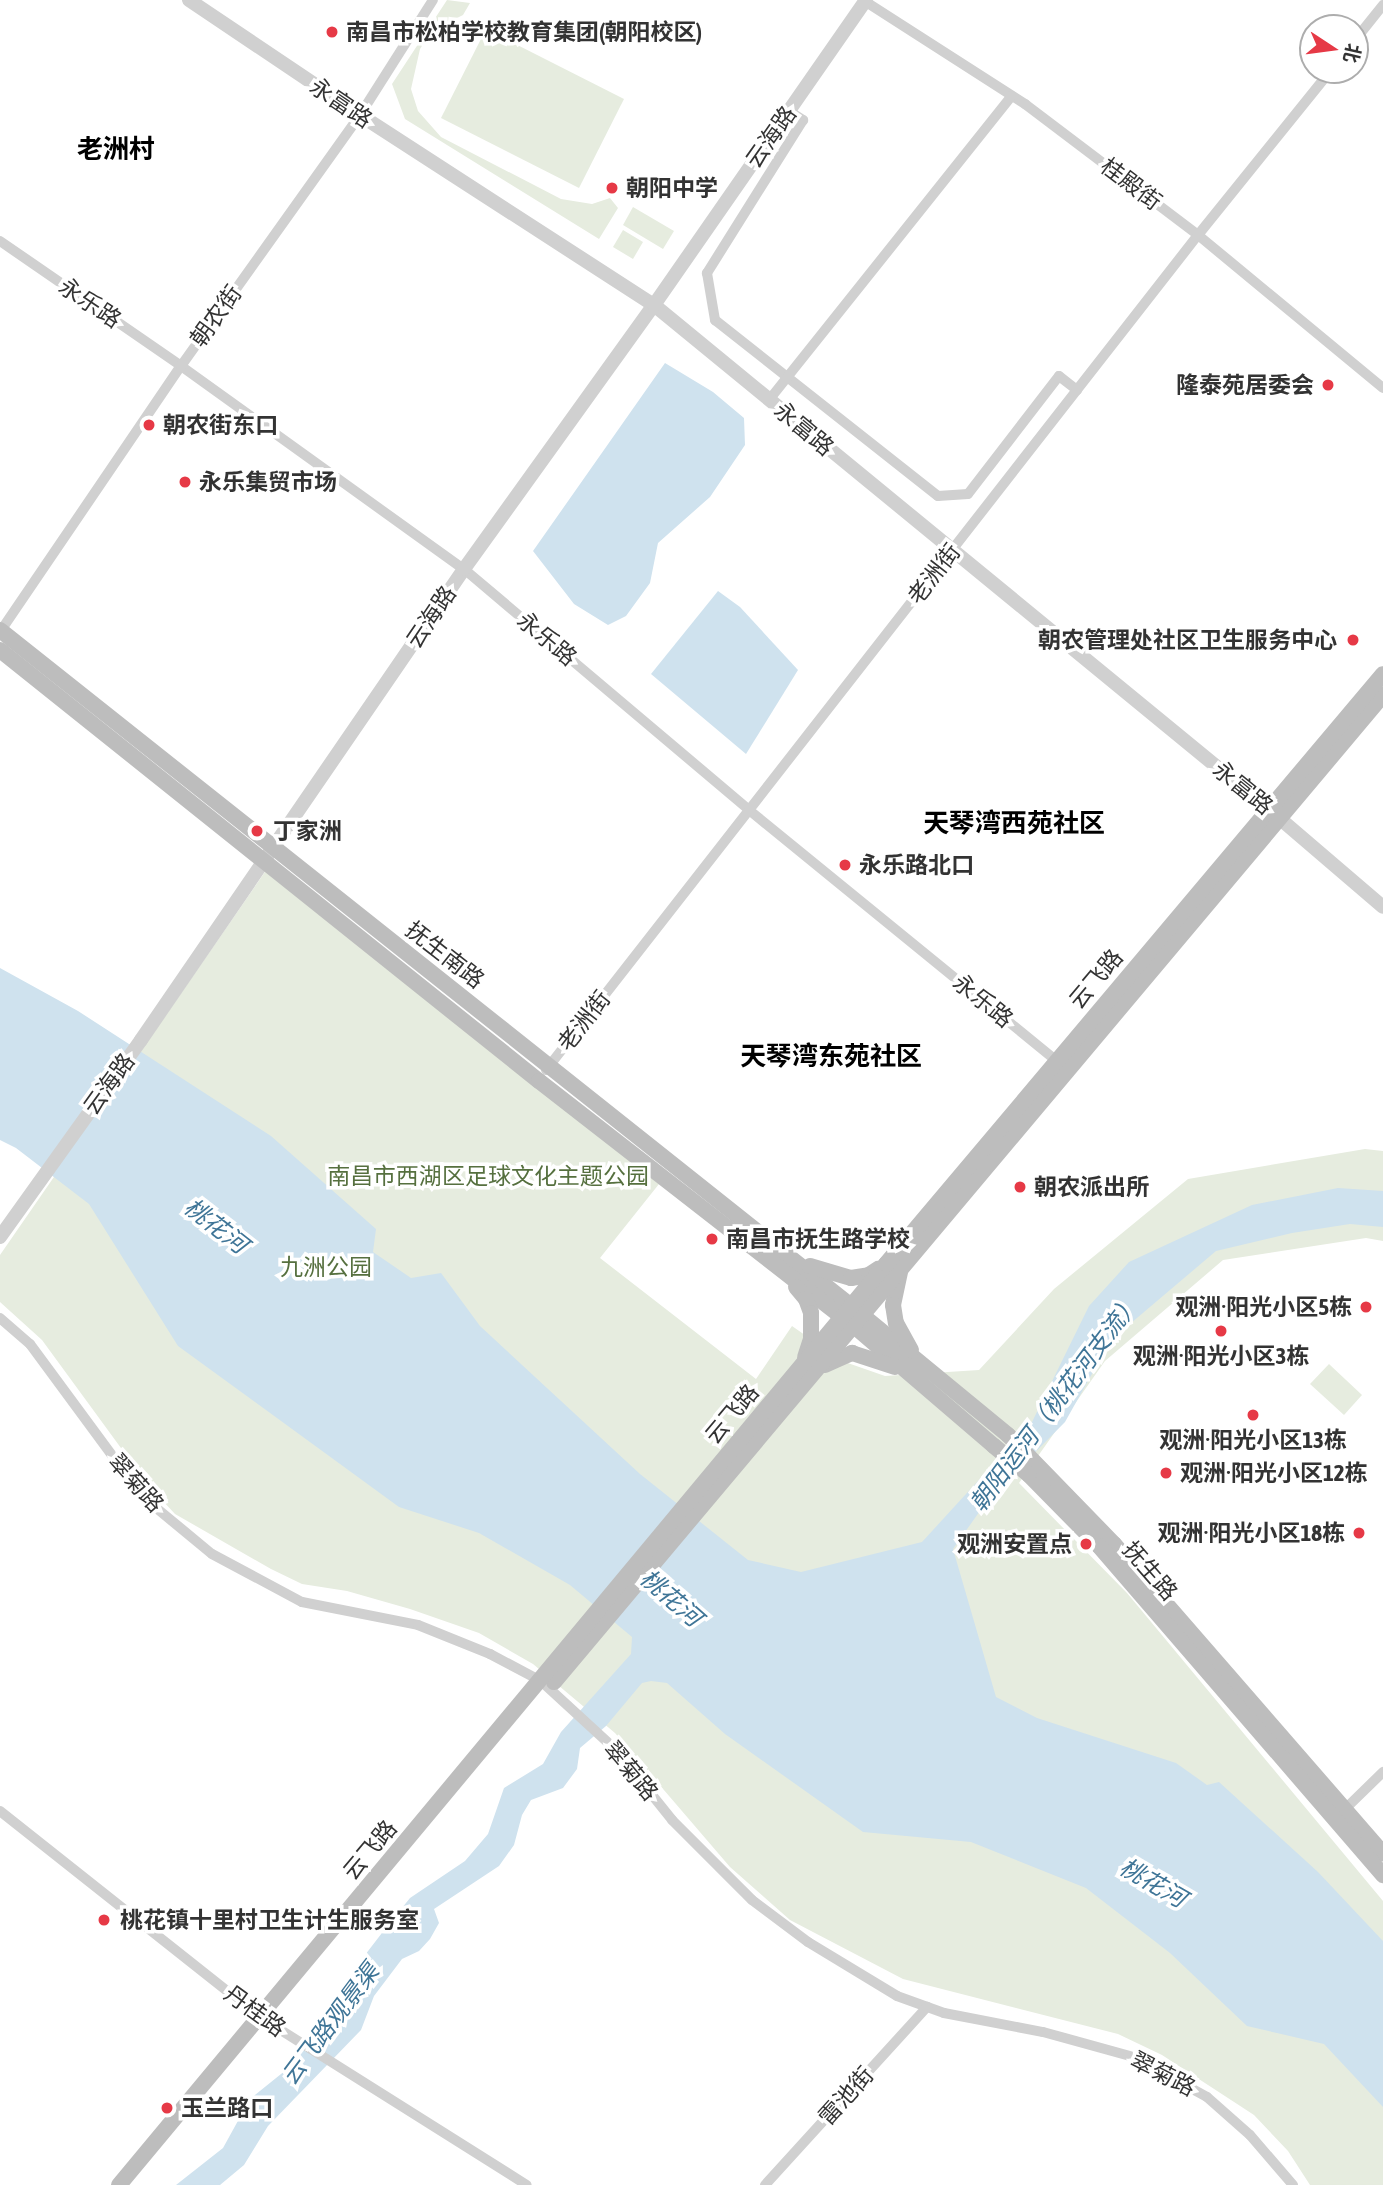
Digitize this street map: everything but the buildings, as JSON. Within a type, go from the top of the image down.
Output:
[{"type":"main road","name":"抚生南路","points":[[0,631],[539,1081],[852,1315]]},
{"type":"main road","name":"抚生南路","points":[[0,650],[549,1065],[786,1264]]},
{"type":"main road","name":"云飞路","points":[[132,2185],[264,2020],[1274,813],[1383,674]]},
{"type":"main road","name":"云飞路","points":[[1274,813],[1383,695]]},
{"type":"main road","points":[[786,1264],[851,1279],[894,1265],[893,1304],[913,1367]]},
{"type":"main road","points":[[786,1264],[811,1313],[809,1367],[852,1353],[913,1367]]},
{"type":"main road","name":"抚生路","points":[[852,1315],[913,1367],[994,1446],[1035,1471]]},
{"type":"main road","name":"抚生路","points":[[913,1367],[1008,1435],[1099,1546],[1339,1814],[1383,1875]]},
{"type":"main road","name":"抚生路","points":[[1339,1814],[1383,1853]]},
{"type":"main road","name":"云飞路","points":[[118,2185],[264,2020]]},
{"type":"street","name":"永富路","points":[[189,0],[360,115],[654,305],[1274,813],[1383,907]]},
{"type":"street","name":"朝农街","points":[[0,631],[181,366],[360,115],[433,0]]},
{"type":"street","name":"桂殿街","points":[[865,0],[1012,96],[1198,235],[1383,388]]},
{"type":"street","name":"云海路","points":[[0,1237],[141,1040],[464,569],[654,305],[865,0]]},
{"type":"street","points":[[1369,22],[1383,5]]},
{"type":"street","name":"老洲街","points":[[539,1081],[1198,235],[1320,84]]},
{"type":"street","points":[[769,400],[1012,96]]},
{"type":"street","points":[[789,111],[803,120],[707,273],[715,320],[938,496],[968,494],[1059,376],[1077,390]]},
{"type":"street","name":"永乐路","points":[[0,242],[181,366],[464,569],[749,810],[1062,1066]]},
{"type":"street","name":"翠菊路","points":[[0,1318],[30,1343],[143,1497],[212,1554],[302,1602],[418,1625],[490,1654],[545,1684],[616,1750],[672,1820],[752,1900],[808,1942],[886,1989],[926,2007],[1134,2057],[1207,2096],[1250,2136],[1293,2185]]},
{"type":"street","points":[[1339,1814],[1383,1772]]},
{"type":"street","name":"丹桂路","points":[[0,1811],[264,2020],[346,2074],[527,2185]]},
{"type":"street","name":"雷池街","points":[[765,2185],[926,2007]]},
{"type":"green space","points":[[447,0],[470,3],[463,15],[433,30],[420,49],[411,89],[418,111],[441,137],[561,199],[592,204],[610,198],[618,208],[599,239],[405,119],[392,84]]},
{"type":"green space","points":[[486,29],[624,99],[579,188],[441,118]]},
{"type":"green space","points":[[633,207],[674,231],[663,249],[623,225]]},
{"type":"green space","points":[[623,230],[643,242],[633,259],[613,247]]},
{"type":"green space","name":"九洲公园","points":[[267,869],[659,1184],[600,1258],[756,1379],[792,1326],[842,1361],[885,1376],[979,1370],[1054,1289],[1188,1179],[1365,1149],[1383,1151],[1383,1241],[1366,1238],[1223,1260],[1105,1361],[1019,1483],[1127,1593],[1383,1901],[1383,2185],[1310,2185],[1288,2151],[1254,2115],[1162,2055],[1118,2034],[903,1979],[790,1920],[730,1867],[615,1733],[533,1664],[479,1633],[410,1609],[347,1591],[302,1584],[175,1514],[148,1485],[42,1340],[0,1302],[0,1255]]},
{"type":"green space","points":[[1329,1364],[1362,1395],[1344,1415],[1310,1384]]},
{"type":"water","points":[[665,363],[713,392],[744,418],[745,445],[710,497],[658,543],[650,583],[626,616],[608,625],[574,604],[533,551]]},
{"type":"water","points":[[718,591],[740,607],[798,670],[746,754],[651,674]]},
{"type":"water","points":[[0,968],[78,1011],[271,1136],[376,1229],[373,1252],[411,1278],[441,1273],[480,1326],[640,1474],[748,1560],[801,1572],[922,1542],[1032,1422],[1089,1306],[1129,1262],[1252,1205],[1338,1188],[1383,1191],[1383,1227],[1350,1224],[1292,1233],[1216,1251],[1111,1340],[1065,1422],[987,1501],[953,1549],[996,1697],[1037,1718],[1176,1763],[1207,1785],[1219,1782],[1318,1872],[1383,1941],[1383,2107],[1324,2044],[1247,2026],[1170,1953],[1086,1888],[971,1842],[863,1832],[725,1734],[667,1683],[651,1681],[642,1683],[606,1726],[580,1748],[577,1769],[563,1788],[531,1800],[522,1815],[514,1845],[499,1866],[434,1909],[439,1923],[430,1939],[419,1951],[402,1959],[374,1996],[361,2030],[268,2126],[244,2165],[220,2185],[176,2185],[223,2148],[250,2099],[286,2070],[315,2032],[348,2003],[365,1955],[385,1929],[410,1898],[465,1861],[488,1834],[504,1788],[543,1764],[561,1732],[631,1654],[632,1637],[570,1585],[479,1533],[399,1507],[178,1346],[89,1204],[16,1148],[0,1140]]},
{"type":"waterway","name":"云飞路观景渠","points":[[329,2026],[365,1978]]},
{"type":"place","name":"南昌市松柏学校教育集团(朝阳校区)","points":[[332,32]]},
{"type":"place","name":"朝阳中学","points":[[612,188]]},
{"type":"place","name":"隆泰苑居委会","points":[[1328,385]]},
{"type":"place","name":"朝农街东口","points":[[149,425]]},
{"type":"place","name":"永乐集贸市场","points":[[185,482]]},
{"type":"place","name":"朝农管理处社区卫生服务中心","points":[[1353,640]]},
{"type":"place","name":"丁家洲","points":[[257,831]]},
{"type":"place","name":"永乐路北口","points":[[845,865]]},
{"type":"place","name":"朝农派出所","points":[[1020,1187]]},
{"type":"place","name":"南昌市抚生路学校","points":[[712,1239]]},
{"type":"place","name":"观洲·阳光小区5栋","points":[[1366,1307]]},
{"type":"place","name":"观洲·阳光小区3栋","points":[[1221,1331]]},
{"type":"place","name":"观洲·阳光小区13栋","points":[[1253,1415]]},
{"type":"place","name":"观洲·阳光小区12栋","points":[[1166,1473]]},
{"type":"place","name":"观洲·阳光小区18栋","points":[[1359,1533]]},
{"type":"place","name":"观洲安置点","points":[[1086,1544]]},
{"type":"place","name":"桃花镇十里村卫生计生服务室","points":[[104,1920]]},
{"type":"place","name":"玉兰路口","points":[[167,2108]]},
{"type":"district","name":"老洲村","points":[[116,150]]},
{"type":"district","name":"天琴湾西苑社区","points":[[1014,824]]},
{"type":"district","name":"天琴湾东苑社区","points":[[831,1057]]},
{"type":"park label","name":"南昌市西湖区足球文化主题公园","points":[[488,1176]]},
{"type":"water label","name":"桃花河","points":[[216,1226]]},
{"type":"water label","name":"朝阳运河（桃花河支流）","points":[[1055,1403]]},
{"type":"water label","name":"桃花河","points":[[671,1598]]},
{"type":"water label","name":"桃花河","points":[[1153,1883]]}]
